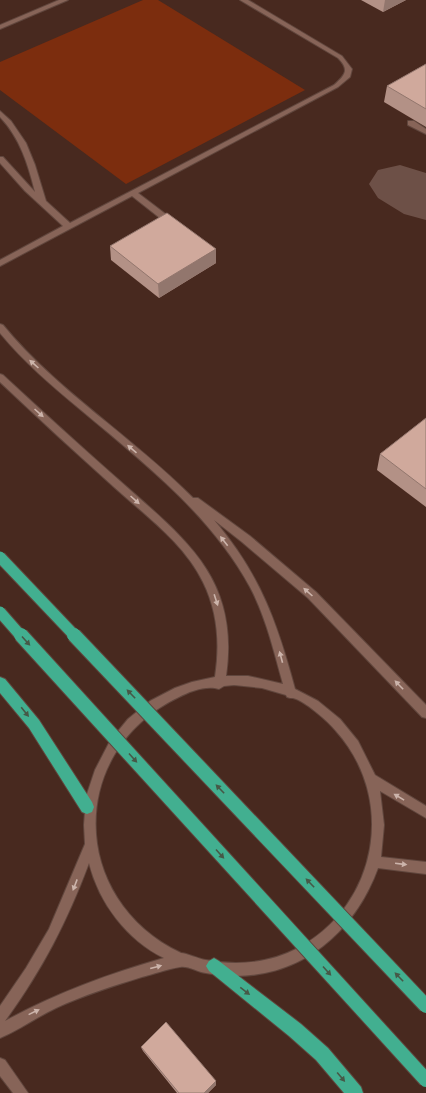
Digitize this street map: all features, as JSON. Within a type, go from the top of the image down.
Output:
[{"type":"highway","points":[[0,557],[426,1006]]},
{"type":"highway","points":[[0,612],[426,1080]]},
{"type":"highway","points":[[0,683],[34,724],[87,807]]},
{"type":"highway","points":[[214,966],[295,1030],[322,1054],[355,1093]]},
{"type":"street","points":[[0,27],[65,0]]},
{"type":"street","points":[[0,263],[336,86],[348,75],[350,69],[346,62],[340,57],[243,0]]},
{"type":"street","points":[[0,113],[7,119],[21,138],[30,160],[42,202]]},
{"type":"street","points":[[411,123],[426,132]]},
{"type":"street","points":[[0,159],[69,227]]},
{"type":"street","points":[[133,193],[180,228]]},
{"type":"street","points":[[0,327],[10,341],[40,369],[181,491],[246,539],[312,595],[426,713]]},
{"type":"street","points":[[0,377],[163,526],[195,559],[215,596],[221,617],[224,638],[223,661],[219,684]]},
{"type":"street","points":[[181,491],[209,522],[236,557],[253,585],[267,615],[278,648],[290,694]]},
{"type":"street","points":[[243,683],[267,687],[290,694],[312,705],[336,724],[349,737],[363,758],[373,780],[379,800],[381,820],[380,841],[376,862],[366,889],[351,913],[329,934],[304,951],[276,962],[245,967],[214,966],[184,959],[148,941],[120,915],[99,884],[88,849],[86,828],[87,807],[92,783],[102,760],[116,739],[132,722],[151,707],[172,695],[195,687],[243,683]]},
{"type":"street","points":[[373,780],[426,812]]},
{"type":"street","points":[[0,1016],[18,993],[47,945],[71,896],[88,849]]},
{"type":"street","points":[[376,862],[426,868]]},
{"type":"street","points":[[0,1031],[32,1013],[82,990],[133,973],[184,959]]},
{"type":"street","points":[[0,1065],[21,1093]]},
{"type":"shaded area","points":[[143,0],[158,0],[305,90],[126,184],[0,90],[0,62]]},
{"type":"building","points":[[426,64],[426,109],[387,86]]},
{"type":"building","points":[[167,213],[216,249],[158,284],[110,246]]},
{"type":"building","points":[[426,418],[426,489],[380,454]]},
{"type":"building","points":[[166,1022],[216,1081],[204,1093],[179,1093],[141,1047]]},
{"type":"taxiway","points":[[400,184],[426,200]]}]
